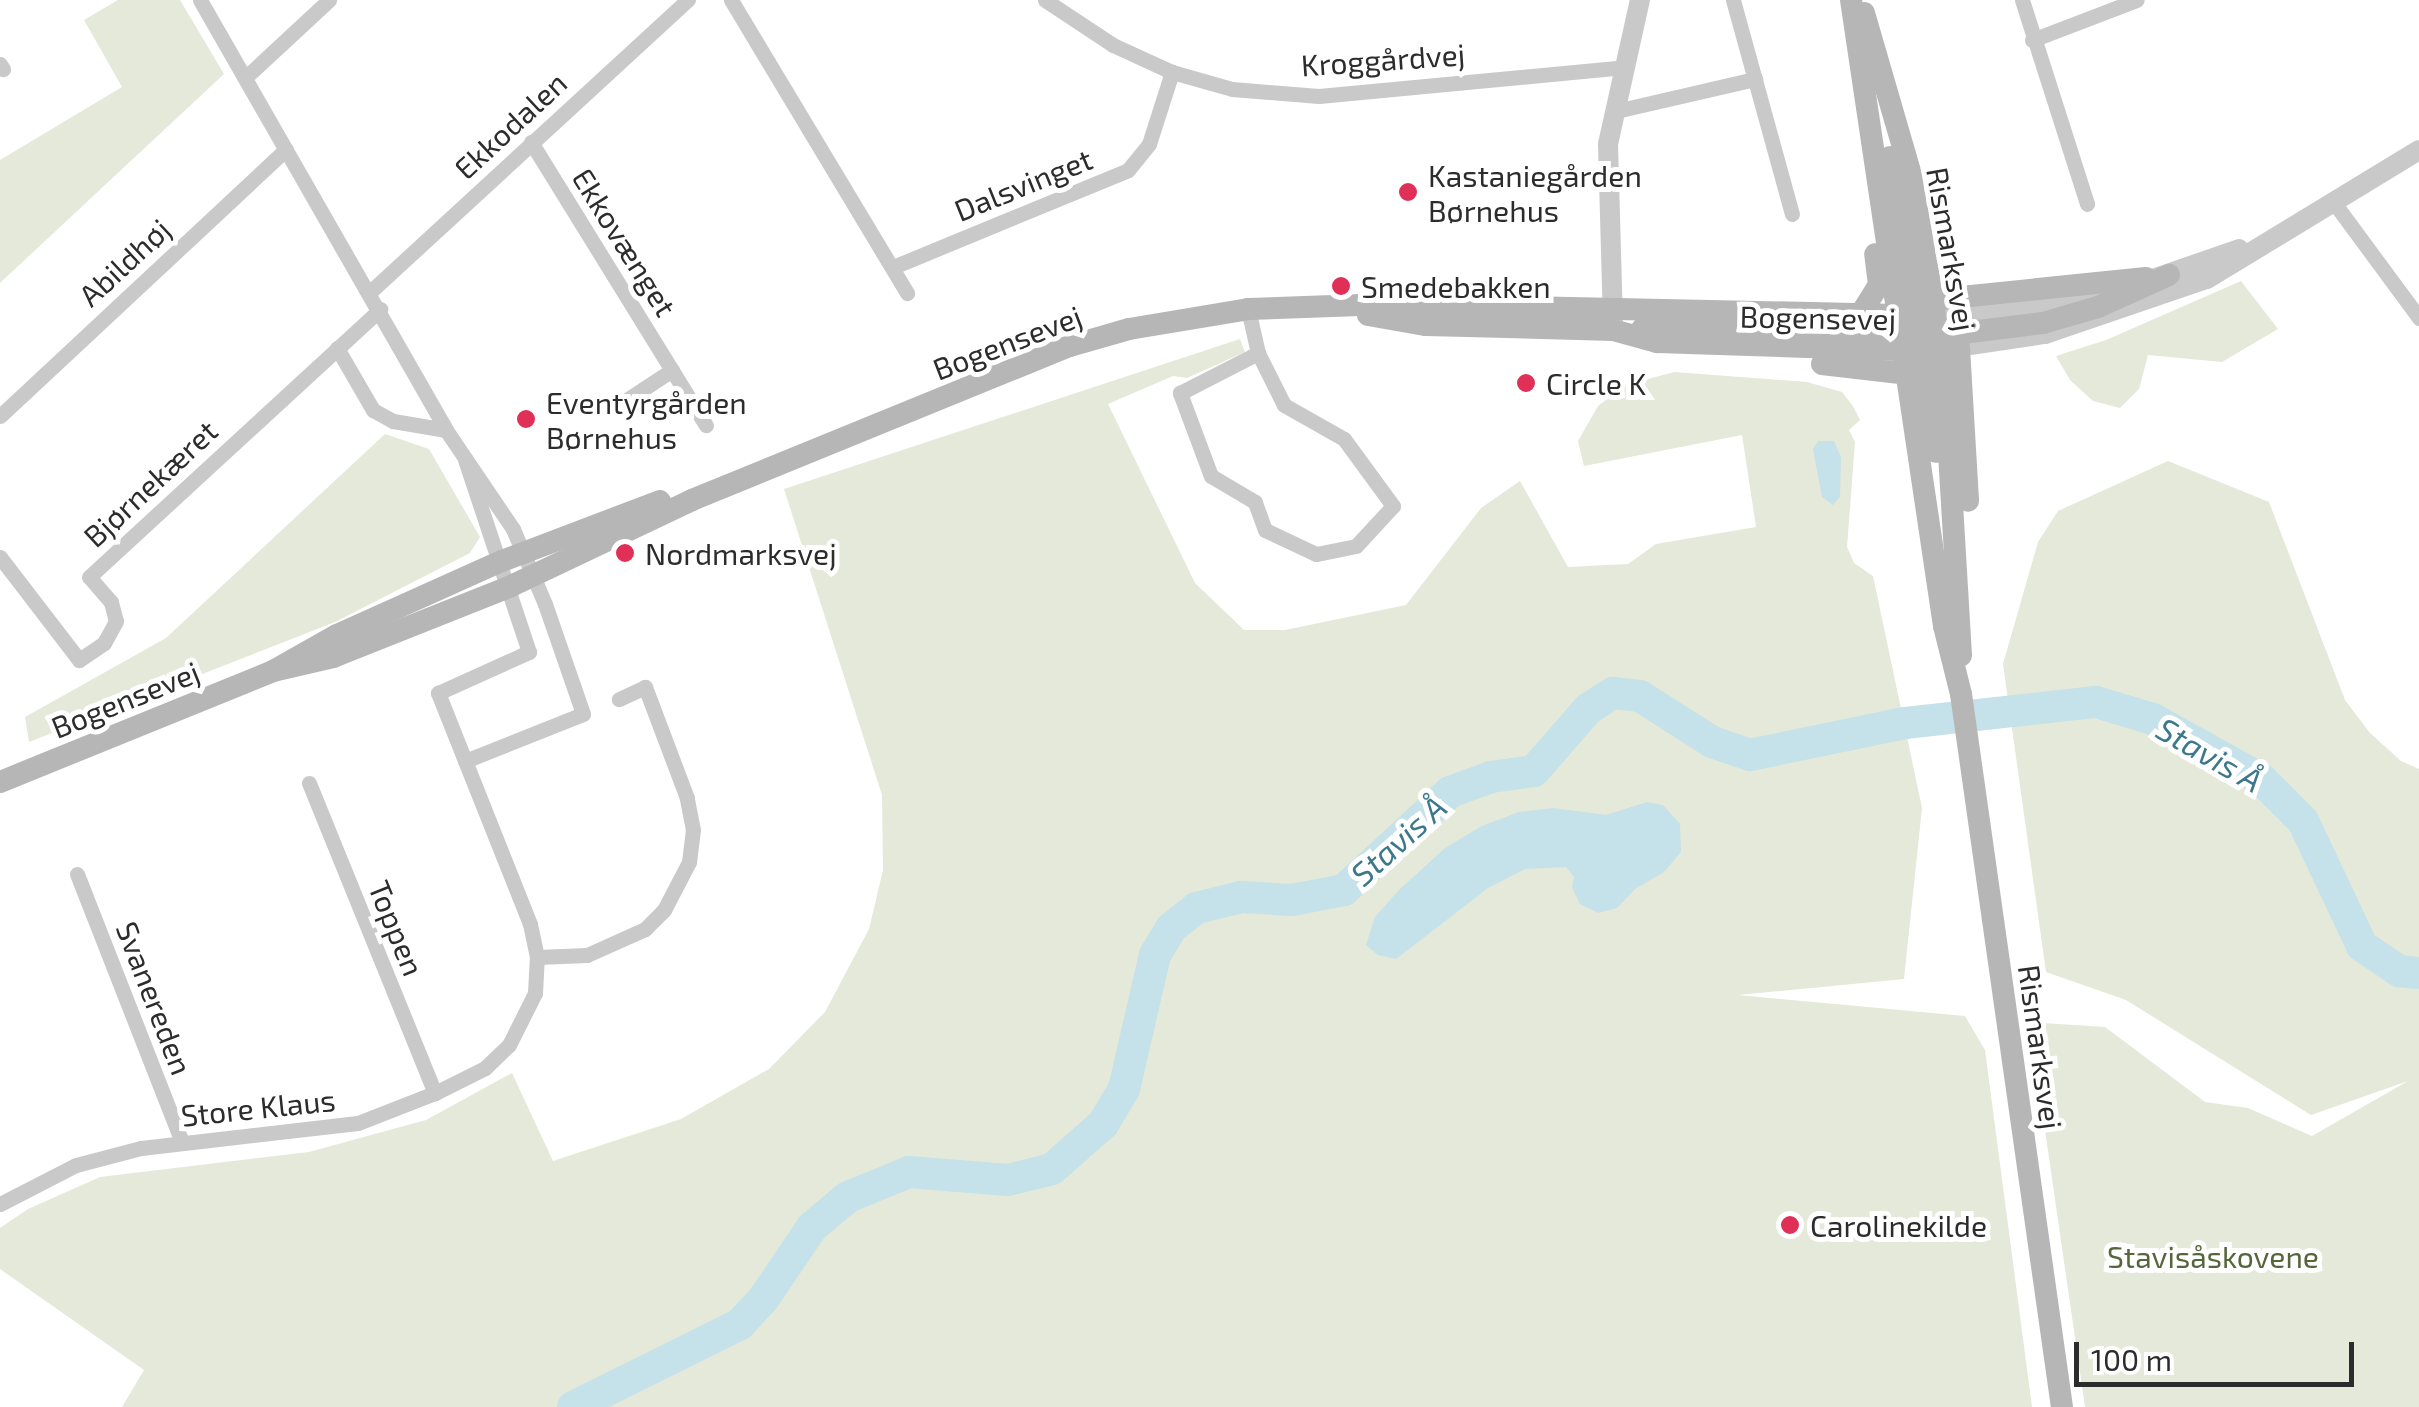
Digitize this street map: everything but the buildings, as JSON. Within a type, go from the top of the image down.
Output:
[{"type":"main road","name":"Rismarksvej","points":[[1850,0],[1923,331]]},
{"type":"main road","name":"Rismarksvej","points":[[1860,0],[1913,182],[1923,331],[1908,374],[1944,626],[1962,694],[2062,1407]]},
{"type":"main road","points":[[1856,37],[1857,110],[1879,285],[1860,315]]},
{"type":"main road","points":[[1923,331],[2169,275]]},
{"type":"main road","points":[[1613,318],[1923,331],[2043,323],[2098,307],[2169,275]]},
{"type":"main road","name":"Bogensevej","points":[[273,671],[333,657],[511,586],[773,467],[1070,346],[1187,316],[1248,309],[1331,309],[1426,325],[1860,315],[1923,331]]},
{"type":"main road","name":"Bogensevej","points":[[1613,318],[1656,342],[1923,331]]},
{"type":"main road","points":[[1923,331],[1968,508],[1962,694]]},
{"type":"main road","points":[[1923,331],[1952,572],[1962,694]]},
{"type":"main road","points":[[1656,342],[1689,353],[1908,374]]},
{"type":"main road","name":"Bogensevej","points":[[0,782],[273,671],[337,635],[513,557],[666,499],[773,467]]},
{"type":"street","points":[[200,0],[465,460],[513,557],[533,575],[582,714],[465,762]]},
{"type":"street","points":[[245,78],[329,0]]},
{"type":"street","name":"Ekkodalen","points":[[370,292],[688,0]]},
{"type":"street","points":[[731,0],[907,293]]},
{"type":"street","name":"Kroggårdvej","points":[[1046,0],[1113,46],[1172,72],[1232,88],[1319,96],[1625,67]]},
{"type":"street","points":[[1613,318],[1606,166],[1640,0]]},
{"type":"street","points":[[1733,0],[1792,214]]},
{"type":"street","points":[[2022,0],[2087,204]]},
{"type":"street","points":[[2032,40],[2137,0]]},
{"type":"street","name":"Dalsvinget","points":[[893,267],[1128,170],[1149,144],[1172,72]]},
{"type":"street","points":[[1616,111],[1755,79]]},
{"type":"street","name":"Ekkovænget","points":[[531,142],[706,425]]},
{"type":"street","name":"Abildhøj","points":[[0,416],[286,149]]},
{"type":"street","name":"Bogensevej","points":[[1923,331],[2045,334],[2110,315],[2207,279],[2419,150]]},
{"type":"street","points":[[2336,204],[2419,318]]},
{"type":"street","name":"Bogensevej","points":[[2169,275],[2284,234]]},
{"type":"street","name":"Bjørnekæret","points":[[0,556],[79,660],[104,644],[116,621],[111,602],[89,577],[380,309]]},
{"type":"street","points":[[1248,309],[1258,353],[1284,405],[1344,440],[1393,506],[1356,546],[1316,554],[1265,530],[1255,502],[1212,476],[1180,393],[1258,353]]},
{"type":"street","points":[[338,348],[372,410],[393,421],[446,430]]},
{"type":"street","points":[[622,403],[672,370]]},
{"type":"street","points":[[465,460],[513,557],[511,586]]},
{"type":"street","name":"Store Klaus","points":[[0,1204],[76,1165],[182,1142],[334,1129],[436,1094],[485,1068],[509,1045],[535,994],[538,957],[530,924],[438,693],[530,652],[511,586]]},
{"type":"street","points":[[538,957],[587,955],[619,944],[645,929],[664,910],[689,862],[693,830],[687,798],[645,687],[619,699]]},
{"type":"street","name":"Toppen","points":[[308,782],[436,1094]]},
{"type":"street","name":"Svanereden","points":[[77,874],[182,1142]]},
{"type":"green space","points":[[118,0],[180,0],[224,74],[0,283],[0,160],[122,87],[84,20]]},
{"type":"green space","points":[[2241,281],[2278,329],[2222,362],[2148,355],[2139,389],[2120,408],[2093,401],[2070,380],[2056,356],[2106,340]]},
{"type":"green space","points":[[1240,339],[1245,352],[1187,378],[1173,376],[1108,404],[1195,583],[1244,630],[1285,630],[1406,605],[1481,508],[1520,481],[1568,567],[1628,564],[1656,544],[1756,527],[1742,435],[1584,466],[1578,441],[1598,406],[1626,385],[1674,372],[1807,382],[1842,392],[1853,406],[1860,420],[1849,430],[1855,442],[1847,547],[1854,563],[1873,576],[1922,808],[1904,979],[1738,995],[1965,1016],[1985,1050],[2032,1407],[122,1407],[144,1370],[0,1269],[0,1228],[28,1209],[100,1177],[309,1152],[426,1120],[512,1073],[553,1161],[681,1119],[769,1069],[825,1012],[869,929],[883,870],[882,795],[784,489]]},
{"type":"green space","points":[[385,434],[429,449],[480,537],[470,553],[335,622],[29,742],[25,717],[166,638]]},
{"type":"green space","name":"Stavisåskovene","points":[[2168,461],[2269,502],[2345,700],[2370,733],[2401,761],[2419,769],[2419,1407],[2085,1407],[2034,1054],[2043,1023],[2105,1027],[2205,1102],[2248,1108],[2312,1136],[2408,1081],[2311,1115],[2126,1000],[2046,972],[2003,664],[2038,542],[2058,511]]},
{"type":"water","points":[[1818,441],[1834,441],[1841,457],[1840,497],[1833,505],[1822,497],[1813,449]]},
{"type":"water","points":[[1647,802],[1663,805],[1680,824],[1681,852],[1664,872],[1635,889],[1617,908],[1598,913],[1580,904],[1572,888],[1574,877],[1566,867],[1525,869],[1488,888],[1396,959],[1378,955],[1366,945],[1375,917],[1398,891],[1445,848],[1482,826],[1519,812],[1553,808],[1606,815]]},
{"type":"waterway","name":"Stavis Å","points":[[573,1407],[740,1324],[764,1298],[812,1227],[848,1197],[909,1172],[1008,1180],[1052,1169],[1103,1124],[1124,1089],[1155,955],[1171,928],[1197,908],[1241,897],[1292,900],[1344,890],[1450,792],[1491,777],[1534,771],[1588,709],[1613,693],[1640,696],[1712,742],[1750,755],[1905,723],[2096,702],[2153,719],[2261,779],[2303,821],[2362,946],[2399,971],[2419,973]]},
{"type":"place","name":"Kastaniegården Børnehus","points":[[1408,192]]},
{"type":"place","name":"Smedebakken","points":[[1341,286]]},
{"type":"place","name":"Circle K","points":[[1526,383]]},
{"type":"place","name":"Eventyrgården Børnehus","points":[[526,419]]},
{"type":"place","name":"Nordmarksvej","points":[[625,553]]},
{"type":"place","name":"Carolinekilde","points":[[1790,1225]]}]
